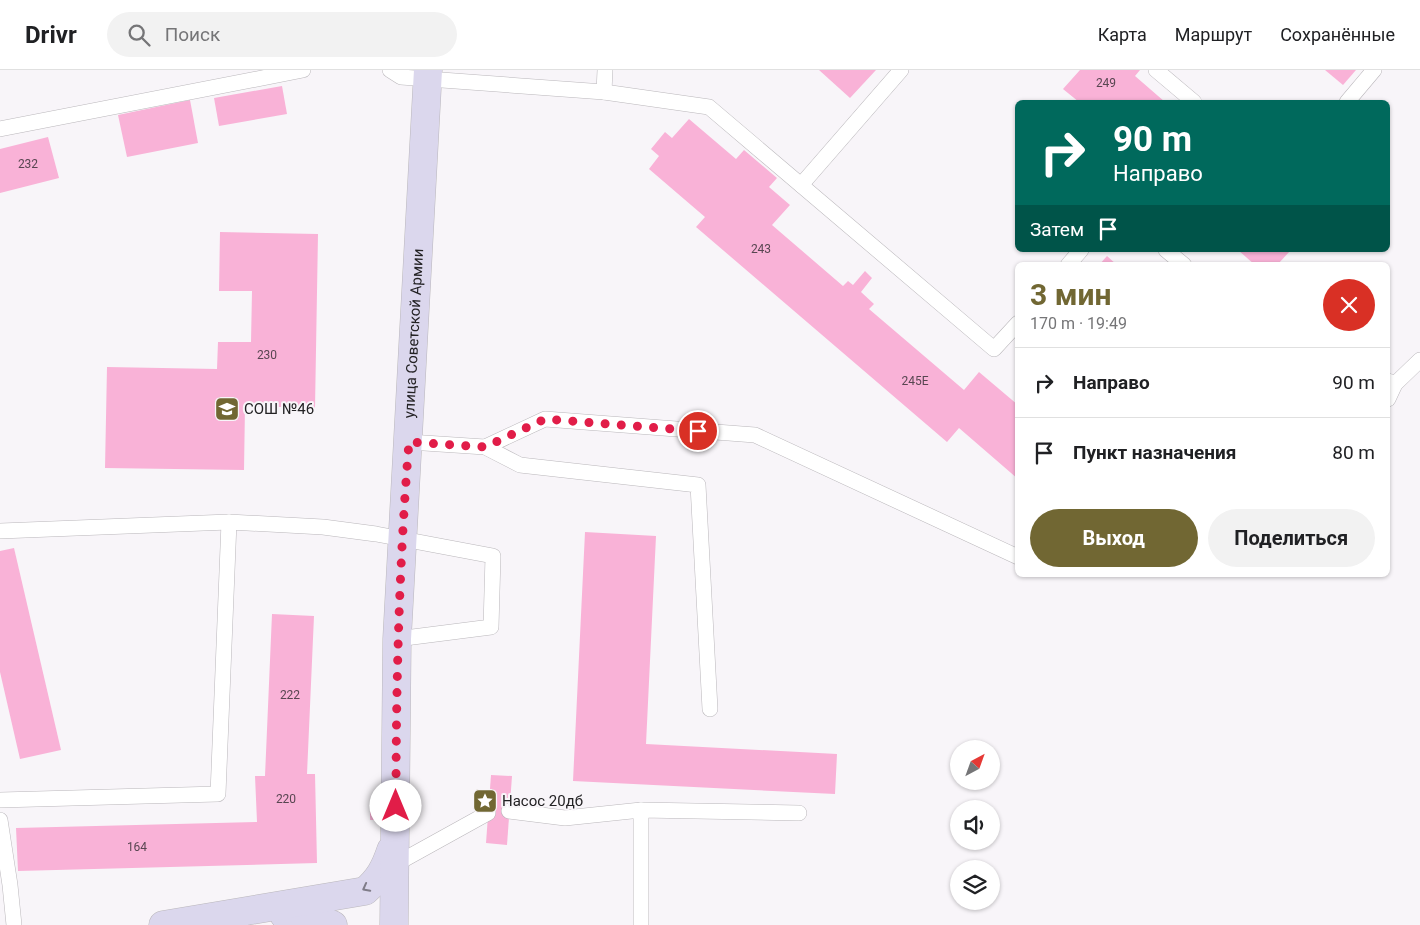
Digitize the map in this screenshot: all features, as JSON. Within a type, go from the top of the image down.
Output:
[{"type":"street","name":"улица Советской Армии","points":[[394,916],[397,639],[401,539],[409,442],[428,74]]},
{"type":"street","points":[[165,925],[365,890],[378,880],[385,868],[395,832]]},
{"type":"street","points":[[165,925],[297,914],[311,915],[333,925]]},
{"type":"lane","points":[[0,129],[303,70]]},
{"type":"lane","points":[[390,70],[401,77],[428,74],[604,92],[709,107],[994,349],[1015,325]]},
{"type":"lane","points":[[604,92],[605,70]]},
{"type":"lane","points":[[802,185],[901,70]]},
{"type":"lane","points":[[1156,70],[1192,100]]},
{"type":"lane","points":[[1349,100],[1374,70]]},
{"type":"lane","points":[[1070,262],[1078,252]]},
{"type":"lane","points":[[1171,252],[1181,262]]},
{"type":"lane","points":[[1391,382],[1420,360]]},
{"type":"lane","points":[[485,447],[545,419],[755,435],[1015,556]]},
{"type":"lane","points":[[409,442],[485,447],[520,465],[698,484],[710,709]]},
{"type":"lane","points":[[0,800],[218,794],[229,522]]},
{"type":"lane","points":[[0,531],[229,522],[323,527],[493,556],[491,627],[397,639]]},
{"type":"lane","points":[[509,811],[565,818],[641,810],[799,813]]},
{"type":"lane","points":[[641,810],[641,925]]},
{"type":"lane","points":[[394,865],[488,813]]},
{"type":"lane","points":[[0,820],[14,925]]},
{"type":"building","points":[[819,70],[876,70],[850,98]]},
{"type":"building","points":[[1080,70],[1140,70],[1135,76],[1163,100],[1077,100],[1063,89]]},
{"type":"building","points":[[1325,70],[1356,70],[1343,85]]},
{"type":"building","points":[[282,86],[287,114],[219,126],[214,98]]},
{"type":"building","points":[[190,100],[198,143],[127,157],[118,115]]},
{"type":"building","points":[[689,119],[736,159],[744,150],[777,178],[769,187],[790,205],[772,225],[843,286],[848,281],[853,285],[865,271],[872,278],[861,292],[874,304],[869,309],[964,390],[979,372],[1015,402],[1015,476],[959,428],[947,442],[696,227],[705,217],[649,169],[659,156],[651,149],[665,132],[672,138]]},
{"type":"building","points":[[48,137],[59,178],[0,193],[0,149]]},
{"type":"building","points":[[220,232],[318,234],[315,408],[245,406],[244,470],[105,468],[107,367],[217,369],[218,342],[251,342],[252,291],[219,291]]},
{"type":"building","points":[[1240,252],[1289,252],[1280,262],[1252,262]]},
{"type":"building","points":[[1107,256],[1114,262],[1102,262]]},
{"type":"building","points":[[585,532],[656,536],[646,744],[837,754],[835,794],[573,781]]},
{"type":"building","points":[[14,548],[61,750],[20,759],[0,672],[0,551]]},
{"type":"building","points":[[272,614],[314,616],[307,774],[315,774],[317,863],[18,871],[16,828],[257,822],[255,776],[265,776]]},
{"type":"building","points":[[491,775],[512,776],[507,845],[486,843]]},
{"type":"building","points":[[370,808],[377,808],[377,820],[370,820]]},
{"type":"place","name":"СОШ №46","points":[[227,409]]},
{"type":"place","name":"Насос 20дб","points":[[485,801]]},
{"type":"route","points":[[396,806],[397,639],[401,539],[409,442],[485,447],[545,419],[698,431]]}]
